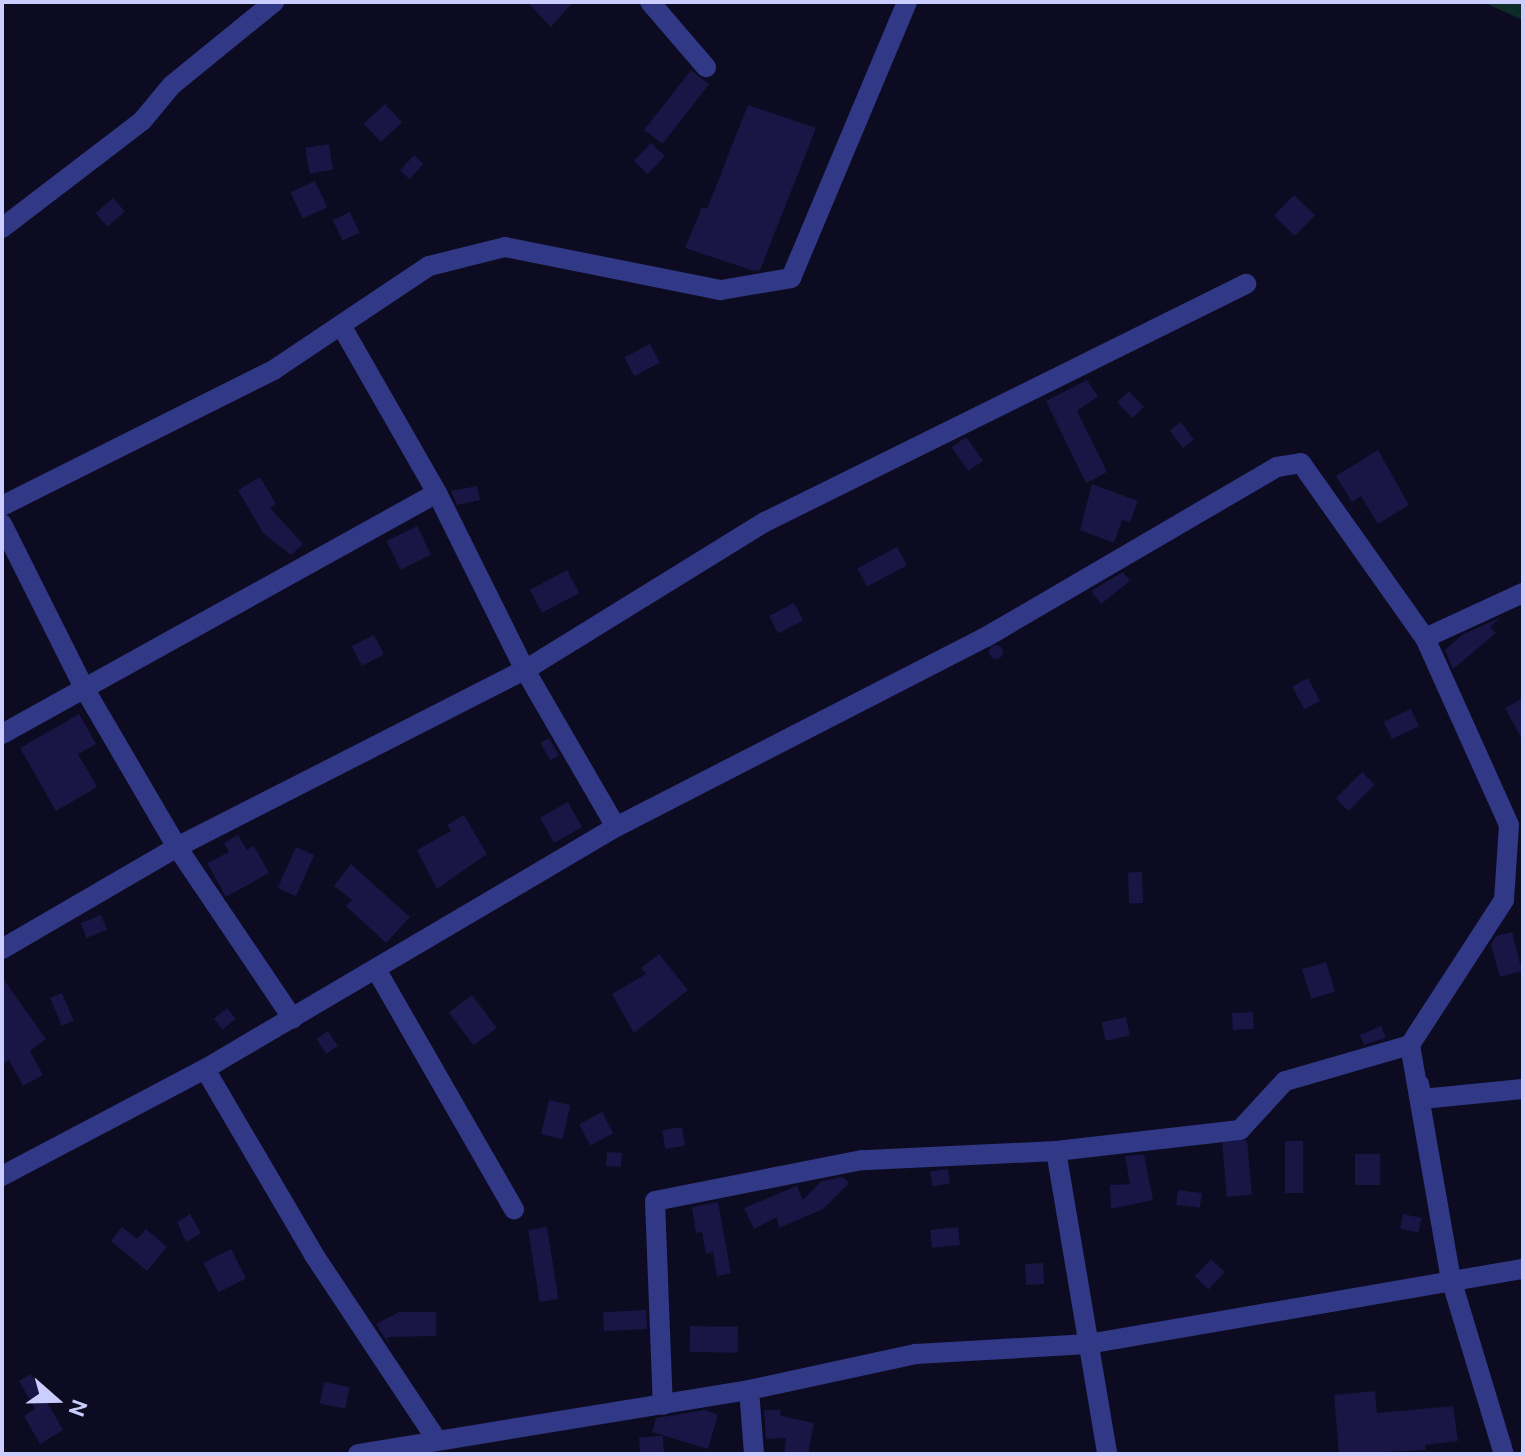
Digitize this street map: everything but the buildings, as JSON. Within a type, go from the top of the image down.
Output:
[{"type":"street","points":[[2,228],[142,121],[172,85],[274,2]]},
{"type":"street","points":[[650,2],[706,67]]},
{"type":"street","points":[[2,506],[275,369],[429,266],[505,247],[721,290],[791,278],[907,2]]},
{"type":"street","points":[[2,949],[177,847],[525,670],[765,522],[1246,284]]},
{"type":"street","points":[[342,327],[437,493],[525,670],[616,827]]},
{"type":"street","points":[[2,1176],[293,1019],[616,827],[986,637],[1277,467],[1301,463],[1425,638],[1516,820],[1514,899],[1410,1045],[1285,1081],[1240,1130],[1056,1151],[862,1160],[655,1201],[663,1405]]},
{"type":"street","points":[[2,734],[437,493]]},
{"type":"street","points":[[2,524],[84,688],[177,847],[293,1019]]},
{"type":"street","points":[[1425,638],[1523,593]]},
{"type":"street","points":[[377,971],[514,1209]]},
{"type":"street","points":[[1410,1045],[1422,1099],[1523,1089]]},
{"type":"street","points":[[1410,1045],[1451,1279],[1504,1454]]},
{"type":"street","points":[[205,1069],[314,1255],[435,1437]]},
{"type":"street","points":[[1056,1151],[1107,1454]]},
{"type":"street","points":[[358,1454],[435,1437],[749,1390],[916,1354],[1088,1344],[1523,1269]]},
{"type":"street","points":[[749,1390],[754,1454]]},
{"type":"green space","points":[[1483,2],[1523,2],[1523,20]]}]
